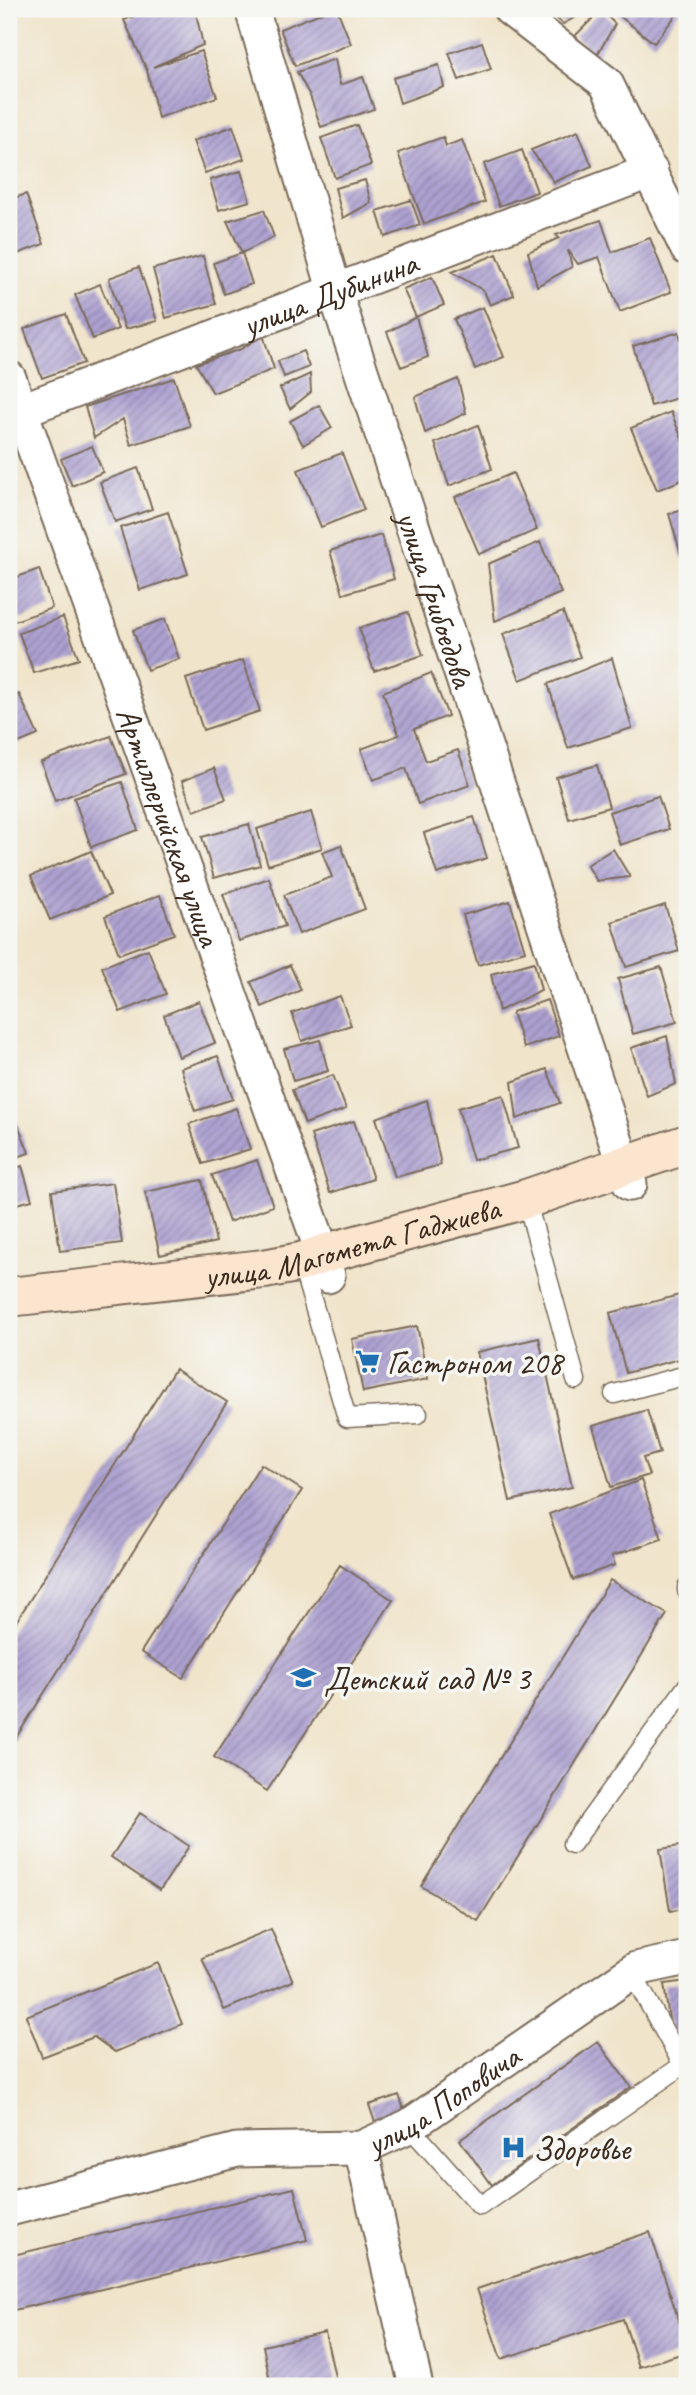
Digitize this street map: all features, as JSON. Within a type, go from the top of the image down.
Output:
[{"type":"main road","name":"улица Магомета Гаджиева","points":[[628,1175],[687,1144]]},
{"type":"main road","name":"улица Магомета Гаджиева","points":[[9,1321],[271,1290],[315,1268],[529,1207],[628,1175],[687,1166]]},
{"type":"main road","name":"улица Магомета Гаджиева","points":[[9,1297],[264,1269],[315,1268]]},
{"type":"street","name":"улица Грибоедова","points":[[252,9],[335,292],[628,1175]]},
{"type":"street","points":[[510,9],[606,83],[687,248]]},
{"type":"street","name":"улица Дубинина","points":[[15,413],[651,171]]},
{"type":"street","name":"Артиллерийская улица","points":[[9,378],[15,413],[315,1268]]},
{"type":"street","name":"улица Поповича","points":[[9,2209],[237,2150],[361,2148],[409,2126],[636,1969],[687,1958]]},
{"type":"street","points":[[361,2148],[416,2386]]},
{"type":"lane","points":[[529,1207],[576,1380]]},
{"type":"lane","points":[[315,1268],[347,1418],[418,1414]]},
{"type":"lane","points":[[614,1394],[687,1375]]},
{"type":"lane","points":[[572,1844],[687,1686]]},
{"type":"lane","points":[[409,2126],[480,2206],[683,2065],[682,2053],[632,1973]]},
{"type":"building","points":[[130,9],[195,9],[203,45],[153,67],[201,51],[217,97],[158,118],[147,70],[124,20],[133,17]]},
{"type":"building","points":[[337,9],[351,44],[295,66],[280,29]]},
{"type":"building","points":[[547,9],[590,9],[563,24]]},
{"type":"building","points":[[621,9],[681,9],[654,43],[617,14]]},
{"type":"building","points":[[601,10],[615,24],[596,57],[575,36]]},
{"type":"building","points":[[482,42],[491,69],[459,80],[449,53]]},
{"type":"building","points":[[335,59],[340,85],[363,77],[374,109],[321,127],[310,96],[297,72]]},
{"type":"building","points":[[439,65],[444,87],[400,103],[393,78]]},
{"type":"building","points":[[357,125],[371,165],[335,178],[321,138]]},
{"type":"building","points":[[233,126],[244,159],[205,173],[193,141]]},
{"type":"building","points":[[578,131],[592,166],[554,182],[531,150]]},
{"type":"building","points":[[443,137],[446,146],[462,140],[485,202],[424,224],[398,153]]},
{"type":"building","points":[[522,150],[537,192],[499,206],[484,164]]},
{"type":"building","points":[[241,171],[250,201],[219,210],[210,180]]},
{"type":"building","points":[[365,180],[371,203],[343,218],[335,188]]},
{"type":"building","points":[[26,194],[44,244],[9,257],[9,200]]},
{"type":"building","points":[[411,200],[420,225],[385,237],[377,211]]},
{"type":"building","points":[[264,210],[274,237],[242,253],[227,221]]},
{"type":"building","points":[[601,220],[612,252],[650,238],[671,292],[620,312],[599,257],[578,264],[568,250],[572,267],[537,286],[528,252],[559,238],[556,235]]},
{"type":"building","points":[[242,253],[252,284],[224,294],[213,263]]},
{"type":"building","points":[[497,254],[514,295],[490,305],[484,291],[452,272]]},
{"type":"building","points":[[203,256],[216,304],[166,318],[153,269]]},
{"type":"building","points":[[139,267],[157,321],[125,329],[109,278]]},
{"type":"building","points":[[432,277],[444,305],[416,317],[403,289]]},
{"type":"building","points":[[100,284],[118,329],[93,339],[75,295]]},
{"type":"building","points":[[483,307],[504,357],[475,369],[454,319]]},
{"type":"building","points":[[66,314],[84,363],[42,378],[24,329]]},
{"type":"building","points":[[416,317],[428,357],[401,367],[387,332]]},
{"type":"building","points":[[679,332],[687,361],[687,395],[651,406],[633,346]]},
{"type":"building","points":[[263,335],[274,369],[213,393],[196,364],[241,349]]},
{"type":"building","points":[[303,351],[309,367],[284,377],[278,361]]},
{"type":"building","points":[[310,374],[311,392],[290,409],[280,388]]},
{"type":"building","points":[[174,378],[190,426],[131,445],[123,419],[94,438],[85,407]]},
{"type":"building","points":[[458,379],[466,413],[425,433],[415,397]]},
{"type":"building","points":[[319,405],[332,428],[303,445],[290,421]]},
{"type":"building","points":[[671,412],[687,451],[687,478],[657,490],[631,428]]},
{"type":"building","points":[[478,425],[492,469],[449,486],[435,443]]},
{"type":"building","points":[[92,446],[103,472],[72,486],[61,459]]},
{"type":"building","points":[[342,453],[364,510],[321,527],[298,470]]},
{"type":"building","points":[[138,468],[152,509],[115,522],[100,482]]},
{"type":"building","points":[[513,473],[537,530],[479,554],[455,497]]},
{"type":"building","points":[[687,509],[687,556],[682,558],[669,514]]},
{"type":"building","points":[[168,512],[188,574],[140,590],[120,528]]},
{"type":"building","points":[[381,535],[394,579],[343,594],[330,551]]},
{"type":"building","points":[[540,542],[561,593],[495,621],[488,564]]},
{"type":"building","points":[[39,569],[52,608],[12,622],[9,614],[9,580]]},
{"type":"building","points":[[408,612],[423,655],[374,671],[359,628]]},
{"type":"building","points":[[563,612],[580,657],[520,680],[503,634]]},
{"type":"building","points":[[63,617],[79,659],[34,673],[19,633]]},
{"type":"building","points":[[165,619],[179,659],[147,670],[133,630]]},
{"type":"building","points":[[612,658],[632,728],[568,748],[548,684]]},
{"type":"building","points":[[243,660],[260,711],[203,730],[186,679]]},
{"type":"building","points":[[431,673],[448,716],[414,729],[426,761],[458,750],[470,785],[418,804],[406,768],[373,780],[361,749],[399,735],[383,692]]},
{"type":"building","points":[[19,694],[38,735],[9,747],[9,699]]},
{"type":"building","points":[[111,736],[126,774],[55,801],[41,762]]},
{"type":"building","points":[[597,765],[609,807],[569,819],[556,777]]},
{"type":"building","points":[[214,768],[226,799],[194,811],[182,781]]},
{"type":"building","points":[[122,782],[138,830],[91,847],[74,798]]},
{"type":"building","points":[[658,796],[669,829],[620,845],[609,812]]},
{"type":"building","points":[[311,812],[322,848],[268,865],[257,829]]},
{"type":"building","points":[[474,817],[487,858],[437,874],[424,833]]},
{"type":"building","points":[[249,824],[260,865],[214,878],[202,837]]},
{"type":"building","points":[[341,845],[365,909],[299,934],[284,895],[332,877],[322,852]]},
{"type":"building","points":[[613,849],[630,877],[597,881],[587,865]]},
{"type":"building","points":[[91,851],[110,895],[50,920],[31,876]]},
{"type":"building","points":[[269,878],[285,926],[239,941],[223,894]]},
{"type":"building","points":[[160,895],[174,934],[119,954],[105,916]]},
{"type":"building","points":[[510,901],[525,951],[478,965],[463,915]]},
{"type":"building","points":[[665,905],[679,951],[626,967],[612,922]]},
{"type":"building","points":[[148,949],[166,994],[120,1012],[102,967]]},
{"type":"building","points":[[534,962],[541,990],[499,1011],[491,974]]},
{"type":"building","points":[[290,965],[301,990],[262,1007],[251,982]]},
{"type":"building","points":[[661,967],[677,1022],[633,1034],[618,979]]},
{"type":"building","points":[[340,996],[351,1025],[302,1041],[292,1013]]},
{"type":"building","points":[[547,1000],[559,1036],[524,1048],[512,1012]]},
{"type":"building","points":[[199,1001],[215,1043],[179,1057],[164,1015]]},
{"type":"building","points":[[667,1036],[676,1084],[647,1096],[631,1048]]},
{"type":"building","points":[[320,1040],[328,1071],[293,1081],[284,1049]]},
{"type":"building","points":[[218,1056],[233,1099],[195,1111],[181,1068]]},
{"type":"building","points":[[547,1069],[560,1103],[517,1119],[512,1082]]},
{"type":"building","points":[[333,1075],[346,1109],[305,1124],[292,1090]]},
{"type":"building","points":[[503,1095],[518,1148],[473,1160],[458,1108]]},
{"type":"building","points":[[427,1100],[441,1165],[395,1177],[376,1118]]},
{"type":"building","points":[[236,1108],[250,1149],[203,1164],[189,1124]]},
{"type":"building","points":[[354,1121],[373,1179],[330,1193],[311,1135]]},
{"type":"building","points":[[17,1122],[29,1153],[9,1160],[9,1125]]},
{"type":"building","points":[[257,1160],[273,1206],[229,1222],[212,1175]]},
{"type":"building","points":[[22,1166],[32,1200],[9,1206],[9,1170]]},
{"type":"building","points":[[202,1180],[216,1242],[160,1255],[145,1192]]},
{"type":"building","points":[[113,1183],[122,1243],[60,1251],[52,1191]]},
{"type":"building","points":[[687,1293],[687,1357],[626,1373],[610,1313]]},
{"type":"building","points":[[417,1326],[428,1379],[363,1392],[352,1339]]},
{"type":"building","points":[[539,1338],[572,1487],[510,1501],[477,1352]]},
{"type":"building","points":[[175,1369],[227,1402],[9,1749],[9,1633]]},
{"type":"building","points":[[647,1410],[660,1453],[643,1458],[649,1475],[611,1487],[593,1426]]},
{"type":"building","points":[[261,1464],[302,1490],[183,1678],[141,1652]]},
{"type":"building","points":[[641,1480],[662,1539],[612,1556],[615,1565],[573,1580],[549,1514]]},
{"type":"building","name":"Детский сад № 3","points":[[340,1565],[393,1600],[267,1791],[214,1757]]},
{"type":"building","points":[[610,1580],[667,1614],[478,1921],[421,1886]]},
{"type":"building","points":[[140,1813],[189,1846],[160,1890],[111,1857]]},
{"type":"building","points":[[687,1845],[687,1909],[670,1911],[660,1849]]},
{"type":"building","points":[[271,1929],[293,1981],[224,2010],[202,1958]]},
{"type":"building","points":[[158,1963],[182,2024],[115,2052],[94,2037],[42,2057],[26,2016]]},
{"type":"building","points":[[687,1981],[687,2037],[672,2040],[664,1984]]},
{"type":"building","points":[[598,2042],[631,2087],[492,2185],[460,2140]]},
{"type":"building","points":[[399,2095],[408,2122],[378,2131],[369,2105]]},
{"type":"building","points":[[294,2188],[307,2240],[14,2310],[9,2288],[9,2256]]},
{"type":"building","points":[[650,2232],[687,2352],[639,2367],[623,2319],[501,2359],[477,2289]]},
{"type":"building","points":[[325,2332],[337,2386],[271,2386],[263,2346]]},
{"type":"place","name":"Гастроном 208","points":[[367,1362]]},
{"type":"place","name":"Детский сад № 3","points":[[304,1678]]},
{"type":"place","name":"Здоровье","points":[[513,2148]]}]
